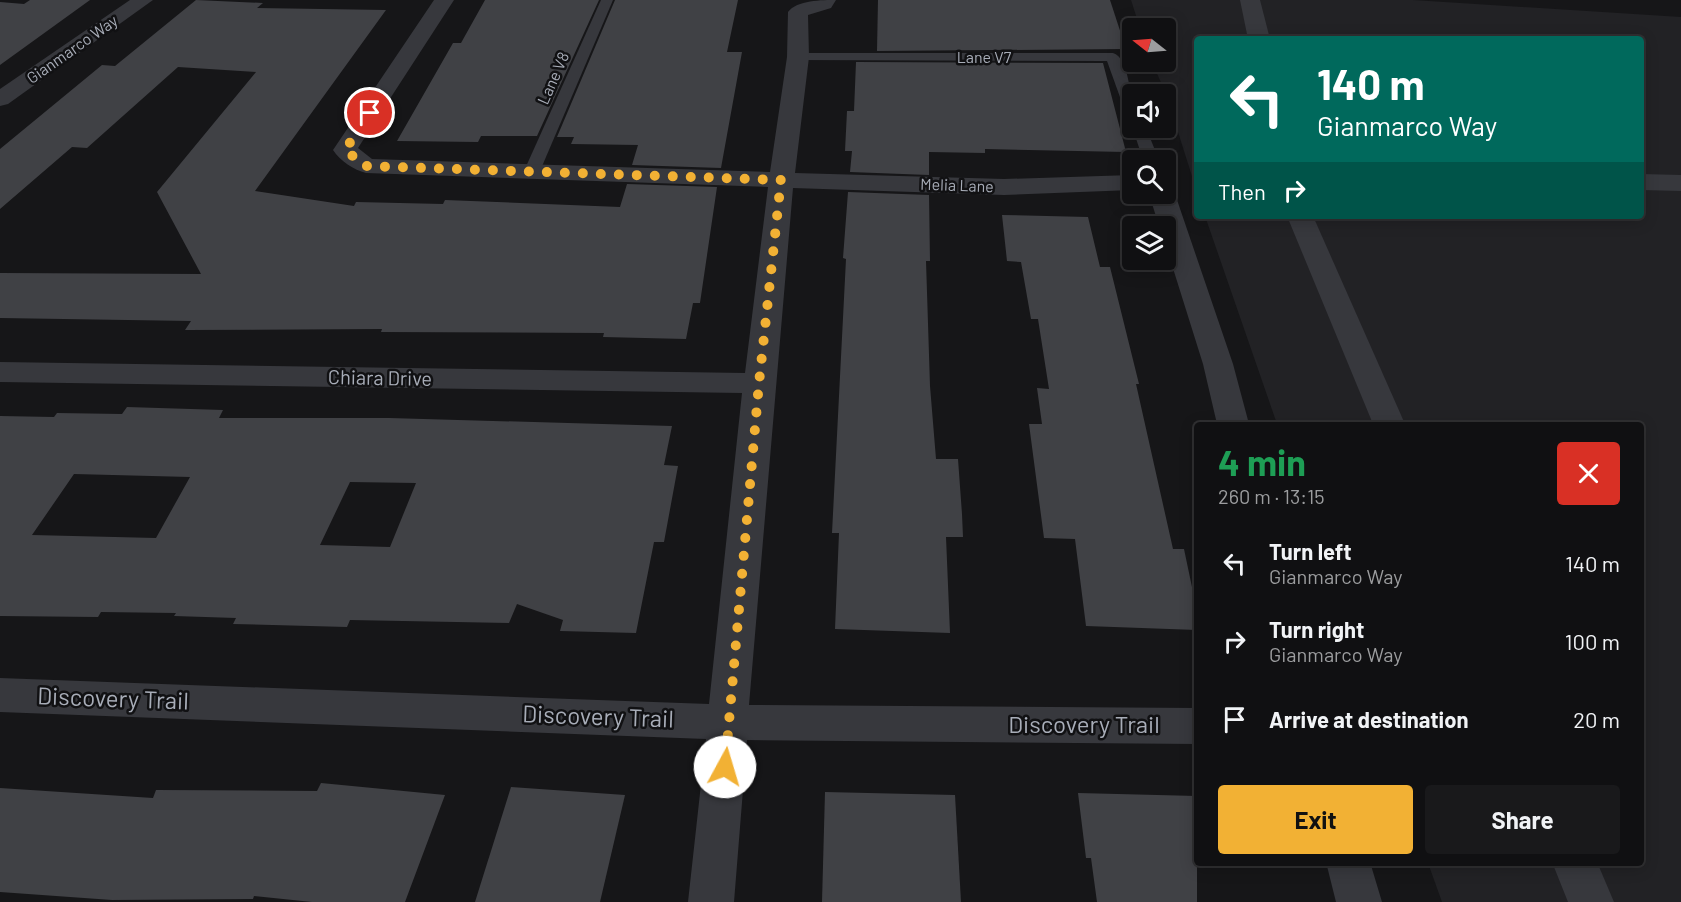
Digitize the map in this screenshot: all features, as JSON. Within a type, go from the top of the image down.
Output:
[{"type":"street","name":"Gianmarco Way","points":[[0,99],[143,0]]},
{"type":"street","points":[[444,0],[345,150],[366,166],[781,180]]},
{"type":"street","points":[[711,902],[759,383],[781,180],[798,57],[793,6],[824,4],[826,0]]},
{"type":"street","points":[[1250,0],[1258,36]]},
{"type":"street","name":"Melia Lane","points":[[781,180],[1004,187],[1122,182]]},
{"type":"street","points":[[1644,182],[1681,183]]},
{"type":"street","points":[[1165,204],[1218,364],[1232,422]]},
{"type":"street","points":[[1301,219],[1388,422]]},
{"type":"street","name":"Chiara Drive","points":[[0,372],[759,383]]},
{"type":"street","name":"Discovery Trail","points":[[0,695],[729,722],[1194,726]]},
{"type":"street","points":[[1349,866],[1359,902]]},
{"type":"street","points":[[1576,866],[1591,902]]},
{"type":"lane","name":"Lane V8","points":[[532,171],[607,0]]},
{"type":"lane","name":"Lane V7","points":[[798,57],[1113,57],[1122,84]]},
{"type":"shaded area","points":[[1131,0],[1413,0],[1681,17],[1681,902],[1442,902],[1429,866],[1644,866],[1644,422],[1276,422],[1206,219],[1644,219],[1644,36],[1194,36],[1194,183],[1176,126],[1176,84],[1162,84],[1156,72],[1176,72],[1176,18],[1137,18]]},
{"type":"building","points":[[30,0],[90,0],[0,65],[0,2],[24,4]]},
{"type":"building","points":[[196,0],[263,3],[257,8],[386,10],[255,191],[354,206],[356,202],[443,204],[445,200],[620,207],[627,184],[717,187],[700,303],[693,303],[686,339],[603,337],[604,333],[381,332],[382,329],[185,330],[191,321],[0,318],[0,273],[201,274],[157,192],[256,72],[178,67],[87,148],[72,147],[0,209],[0,149],[102,65],[115,66]]},
{"type":"building","points":[[485,0],[599,0],[537,136],[481,136],[478,142],[397,141],[453,43],[461,43]]},
{"type":"building","points":[[615,0],[738,0],[727,52],[742,52],[721,168],[632,165],[638,145],[571,144],[574,137],[557,137]]},
{"type":"building","points":[[878,0],[1110,0],[1122,37],[1122,49],[877,51]]},
{"type":"building","points":[[856,62],[1103,63],[1125,150],[1122,152],[985,149],[985,153],[929,152],[929,175],[850,172],[852,151],[845,151],[847,111],[854,111]]},
{"type":"building","points":[[848,192],[929,195],[930,261],[926,261],[930,386],[936,459],[958,459],[962,514],[963,537],[946,537],[950,633],[835,629],[839,533],[832,533],[846,259],[843,258]]},
{"type":"building","points":[[1002,215],[1088,217],[1100,267],[1110,267],[1139,384],[1136,384],[1173,549],[1184,549],[1194,597],[1194,630],[1086,626],[1075,539],[1044,538],[1029,424],[1042,424],[1037,388],[1049,389],[1038,319],[1031,319],[1021,262],[1007,261]]},
{"type":"building","points":[[127,407],[223,410],[219,418],[389,418],[672,426],[664,465],[678,466],[664,542],[654,542],[636,633],[560,631],[563,620],[517,604],[509,623],[350,620],[347,627],[233,624],[236,618],[174,616],[176,613],[101,612],[98,617],[0,616],[0,416],[54,417],[57,413],[122,414]],"holes":[[[74,474],[190,477],[156,538],[32,535]],[[350,482],[416,483],[390,547],[320,545]]]},
{"type":"building","points":[[321,783],[445,795],[405,902],[312,902],[254,896],[253,899],[112,900],[0,892],[0,788],[153,798],[156,790],[317,791]]},
{"type":"building","points":[[511,787],[625,795],[600,902],[475,902]]},
{"type":"building","points":[[825,792],[955,795],[961,902],[822,902]]},
{"type":"building","points":[[1078,793],[1194,796],[1194,866],[1197,866],[1197,902],[1097,902],[1091,858],[1086,858]]},
{"type":"route","points":[[370,113],[345,150],[366,166],[781,180],[759,383],[725,767]]}]
